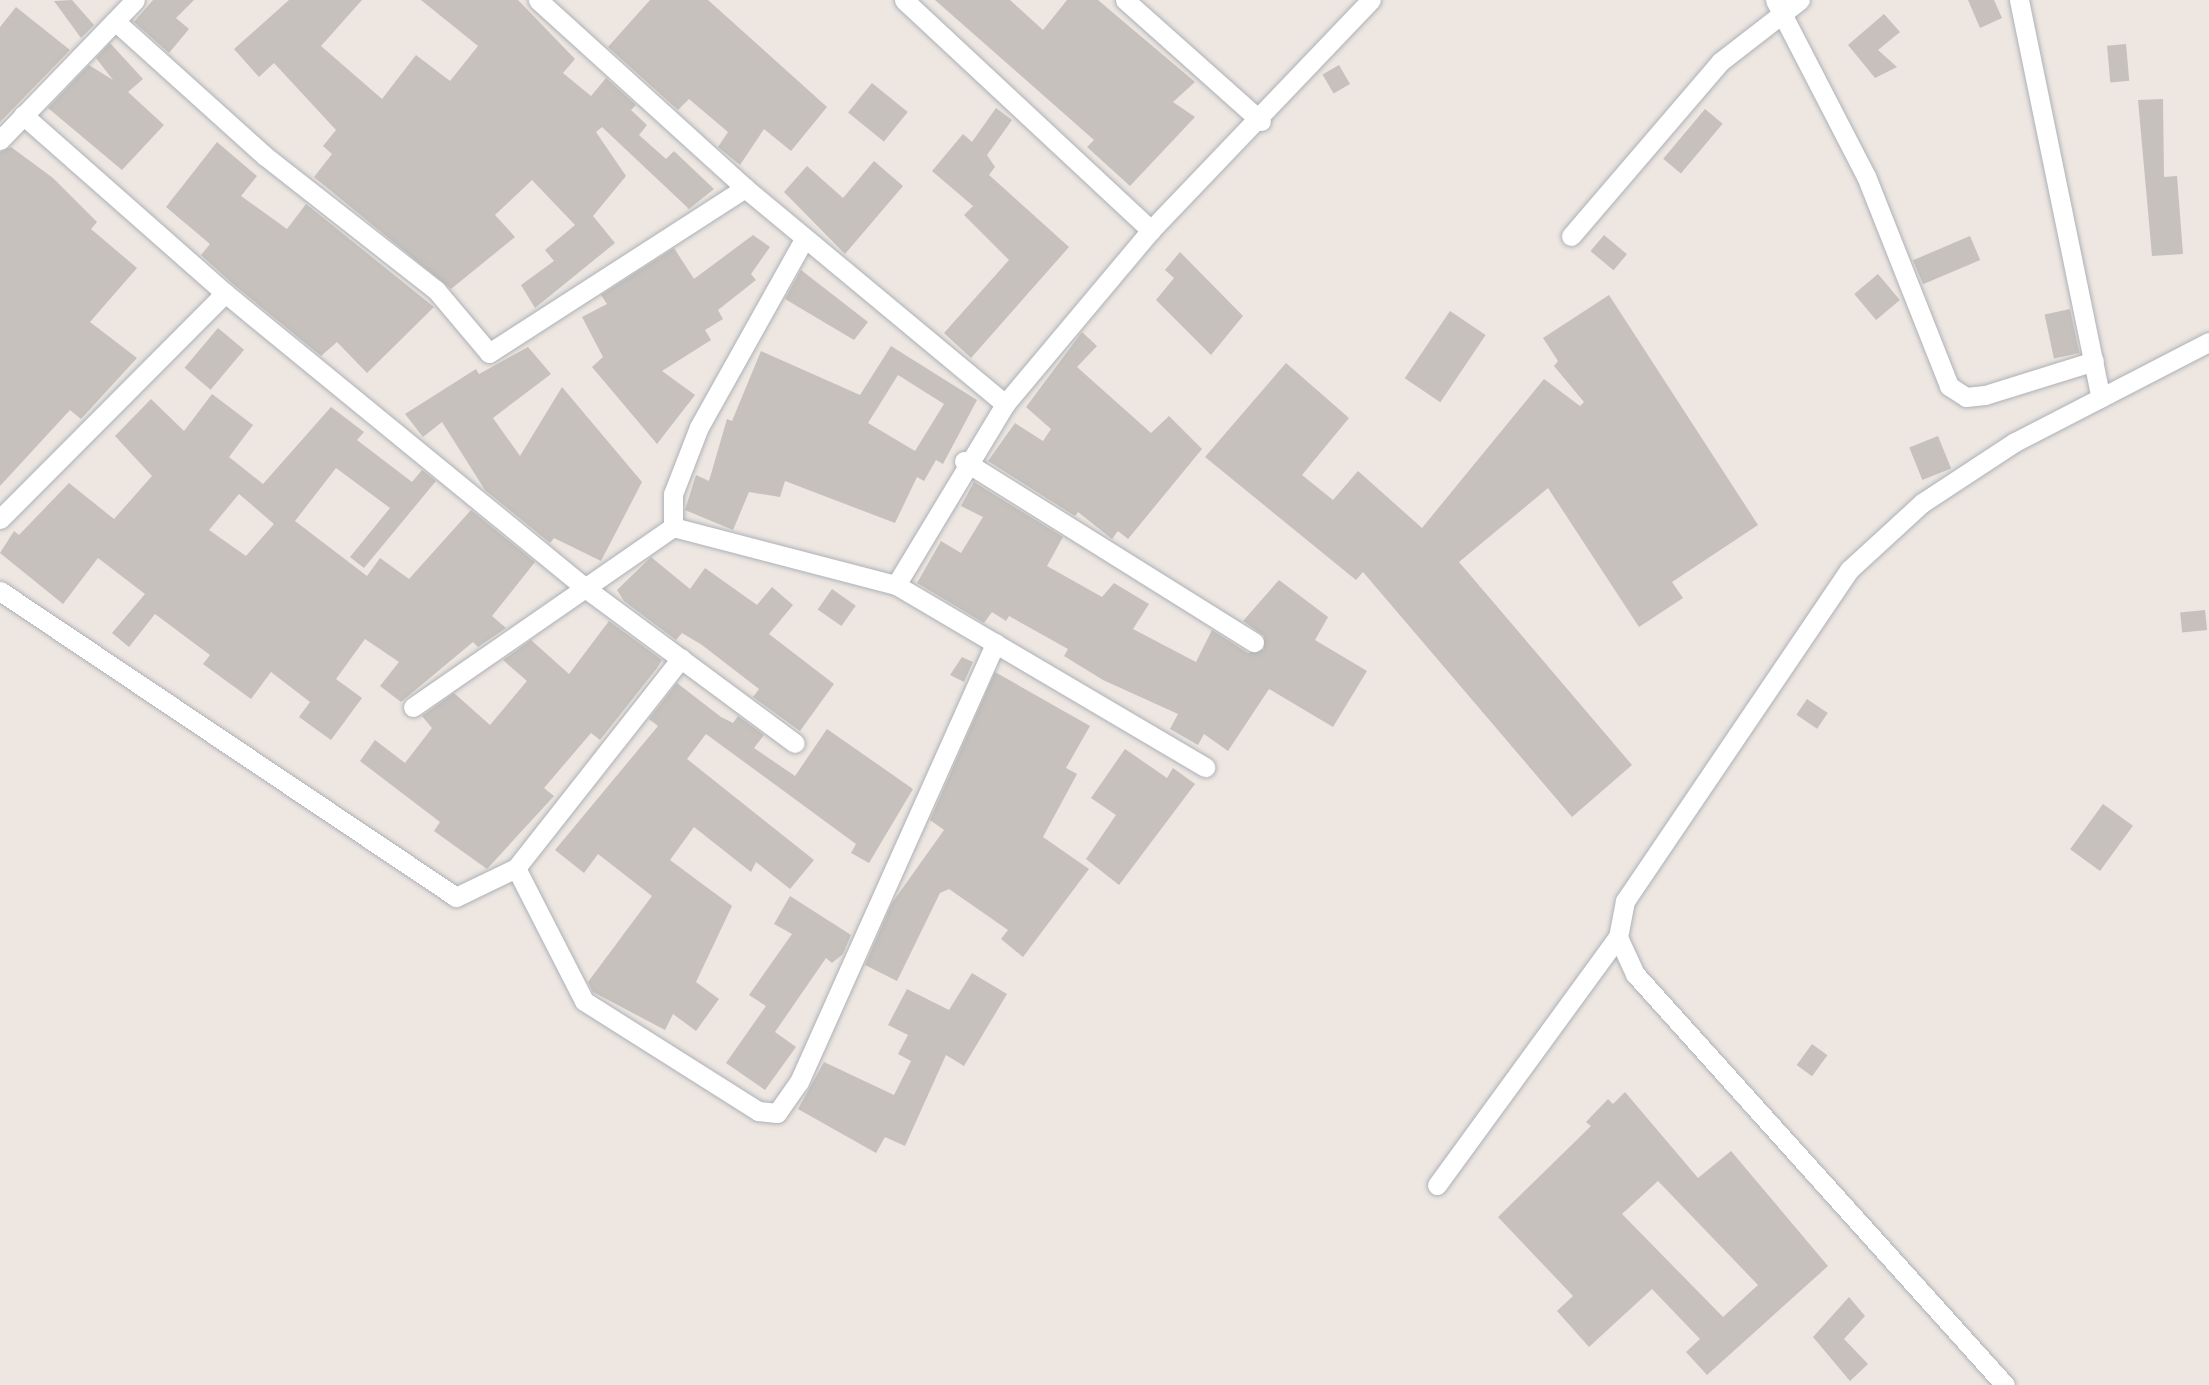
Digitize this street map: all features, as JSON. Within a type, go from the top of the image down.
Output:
[{"type":"street","points":[[0,140],[135,0]]},
{"type":"street","points":[[538,0],[745,188],[1004,404]]},
{"type":"street","points":[[904,0],[1151,230]]},
{"type":"street","points":[[1125,0],[1261,121]]},
{"type":"street","points":[[895,585],[964,461],[1004,404],[1151,230],[1261,121],[1371,0]]},
{"type":"street","points":[[1571,236],[1720,62],[1779,6],[1800,0]]},
{"type":"street","points":[[2019,0],[2101,398]]},
{"type":"street","points":[[1779,6],[1866,176],[1949,386],[1966,397],[1985,395],[2094,361]]},
{"type":"street","points":[[115,21],[265,156],[436,290],[489,353],[745,188]]},
{"type":"street","points":[[23,115],[225,293],[588,590],[796,743]]},
{"type":"street","points":[[673,527],[673,494],[699,427],[804,239]]},
{"type":"street","points":[[0,519],[225,293]]},
{"type":"street","points":[[1437,1185],[1618,937],[1625,901],[1849,570],[1922,503],[2015,442],[2209,342]]},
{"type":"street","points":[[964,461],[1254,642]]},
{"type":"street","points":[[414,707],[588,590],[646,540],[673,527],[895,585],[1205,767]]},
{"type":"street","points":[[0,592],[456,897],[516,868],[681,658]]},
{"type":"street","points":[[516,868],[584,1001],[758,1111],[777,1113],[799,1082],[995,643]]},
{"type":"street","points":[[1618,937],[1635,974],[2005,1385]]},
{"type":"building","points":[[72,0],[94,25],[81,38],[54,1]]},
{"type":"building","points":[[153,0],[194,0],[176,18],[189,29],[169,53],[134,22]]},
{"type":"building","points":[[289,0],[362,0],[321,46],[382,99],[416,55],[450,81],[478,46],[421,0],[518,0],[575,59],[563,73],[591,96],[606,78],[636,105],[631,110],[647,125],[639,135],[666,159],[674,151],[714,189],[689,209],[602,127],[596,132],[626,176],[593,216],[615,243],[535,308],[521,285],[554,261],[545,250],[575,225],[532,180],[495,215],[515,237],[451,289],[314,177],[332,154],[323,146],[336,130],[274,63],[259,77],[234,49]]},
{"type":"building","points":[[650,0],[708,0],[827,107],[791,151],[764,129],[740,165],[718,147],[728,132],[689,99],[678,110],[608,47]]},
{"type":"building","points":[[935,0],[1010,0],[1043,30],[1067,0],[1098,0],[1195,82],[1173,102],[1195,117],[1130,186],[1087,147],[1094,140]]},
{"type":"building","points":[[1968,0],[1994,0],[2002,18],[1980,28]]},
{"type":"building","points":[[16,7],[70,50],[0,122],[0,27]]},
{"type":"building","points":[[1884,14],[1900,32],[1878,50],[1897,67],[1875,78],[1848,45]]},
{"type":"building","points":[[110,43],[143,79],[128,92],[164,125],[122,170],[48,108],[89,65],[113,80],[96,58]]},
{"type":"building","points":[[2126,44],[2129,81],[2110,83],[2107,46]]},
{"type":"building","points":[[1339,65],[1350,84],[1334,94],[1323,74]]},
{"type":"building","points":[[872,83],[908,112],[884,141],[848,113]]},
{"type":"building","points":[[2163,99],[2164,177],[2177,176],[2183,254],[2152,256],[2138,100]]},
{"type":"building","points":[[996,108],[1012,120],[987,155],[995,167],[989,175],[1069,247],[971,358],[944,333],[1009,260],[964,215],[973,206],[932,171],[963,134],[972,142]]},
{"type":"building","points":[[1705,109],[1723,124],[1681,174],[1663,159]]},
{"type":"building","points":[[217,142],[257,176],[241,196],[287,229],[306,204],[434,307],[367,373],[337,342],[321,356],[233,284],[201,255],[210,244],[166,207]]},
{"type":"building","points":[[11,147],[53,178],[97,222],[91,229],[137,268],[90,322],[137,358],[81,419],[70,410],[0,486],[0,152]]},
{"type":"building","points":[[874,161],[903,186],[845,254],[784,192],[807,166],[843,198]]},
{"type":"building","points":[[753,235],[770,247],[751,274],[756,280],[718,310],[723,319],[705,330],[711,340],[662,371],[695,395],[657,444],[592,367],[603,357],[582,317],[607,304],[601,295],[674,248],[694,279]]},
{"type":"building","points":[[1604,235],[1627,254],[1613,270],[1591,251]]},
{"type":"building","points":[[1970,236],[1980,260],[1923,284],[1913,260]]},
{"type":"building","points":[[1180,252],[1243,316],[1211,355],[1156,300],[1174,278],[1165,270]]},
{"type":"building","points":[[801,270],[868,322],[854,340],[785,299]]},
{"type":"building","points":[[1878,274],[1900,300],[1876,320],[1854,294]]},
{"type":"building","points":[[1609,295],[1758,525],[1672,582],[1683,598],[1639,627],[1548,488],[1459,562],[1632,765],[1572,817],[1363,572],[1356,580],[1205,457],[1286,363],[1349,418],[1302,475],[1333,500],[1358,471],[1422,528],[1544,379],[1580,406],[1584,402],[1554,366],[1558,361],[1543,338]]},
{"type":"building","points":[[2070,309],[2079,353],[2054,358],[2045,314]]},
{"type":"building","points":[[1450,311],[1486,335],[1440,402],[1405,378]]},
{"type":"building","points":[[218,328],[244,350],[211,390],[185,368]]},
{"type":"building","points":[[1082,332],[1097,346],[1077,367],[1151,433],[1169,416],[1202,449],[1128,539],[1118,531],[1112,539],[1078,512],[1075,516],[988,461],[1015,423],[1043,441],[1051,429],[1026,407]]},
{"type":"building","points":[[891,346],[977,400],[943,464],[936,460],[924,481],[917,477],[895,523],[785,481],[780,497],[749,492],[733,530],[685,510],[696,475],[709,481],[727,419],[732,421],[761,351],[860,395]],"holes":[[[898,375],[944,404],[915,451],[868,423]]]},
{"type":"building","points":[[528,347],[551,374],[493,418],[520,456],[562,387],[642,482],[601,561],[554,538],[550,543],[485,490],[442,422],[423,437],[405,414],[476,369],[479,374]]},
{"type":"building","points":[[212,394],[253,425],[229,457],[263,484],[331,407],[364,432],[357,440],[412,482],[422,470],[436,481],[364,568],[350,557],[390,508],[336,468],[295,521],[367,576],[380,558],[409,579],[471,510],[535,562],[492,616],[506,628],[478,647],[473,642],[401,702],[380,686],[399,662],[365,639],[336,679],[362,698],[331,740],[299,717],[310,702],[271,672],[251,699],[203,664],[210,655],[155,614],[129,647],[112,633],[145,594],[98,558],[63,604],[0,553],[14,531],[19,535],[69,483],[114,519],[152,476],[115,436],[151,399],[184,431]],"holes":[[[239,494],[274,524],[246,556],[209,530]]]},
{"type":"building","points":[[1938,436],[1951,468],[1922,480],[1909,448]]},
{"type":"building","points":[[974,482],[1063,537],[1047,566],[1102,597],[1114,583],[1149,604],[1133,629],[1196,662],[1212,630],[1248,653],[1264,649],[1264,636],[1243,621],[1279,580],[1328,617],[1315,640],[1367,671],[1333,727],[1269,689],[1228,751],[1204,734],[1198,745],[1170,729],[1178,714],[1103,680],[1064,656],[1068,649],[1009,616],[1006,621],[992,612],[984,623],[917,583],[941,541],[961,553],[983,517],[961,506]]},
{"type":"building","points":[[651,557],[690,589],[705,568],[757,605],[772,587],[793,605],[769,634],[834,684],[800,731],[753,697],[759,689],[702,645],[682,633],[676,640],[624,601],[617,590]]},
{"type":"building","points":[[832,589],[856,606],[841,626],[818,609]]},
{"type":"building","points":[[2205,610],[2207,630],[2182,633],[2180,613]]},
{"type":"building","points":[[609,621],[662,660],[600,740],[591,733],[544,788],[554,796],[487,869],[434,831],[440,822],[360,761],[375,740],[405,763],[432,728],[422,716],[454,693],[490,725],[527,681],[503,660],[531,640],[569,674]]},
{"type":"building","points":[[962,657],[973,662],[964,682],[950,675]]},
{"type":"building","points":[[995,672],[1090,726],[1066,768],[1077,774],[1043,837],[1089,869],[1023,957],[1001,939],[1008,930],[949,889],[940,893],[897,981],[865,965],[892,903],[944,830],[930,820]]},
{"type":"building","points":[[677,683],[721,717],[733,723],[738,716],[764,735],[754,748],[795,776],[827,729],[913,789],[869,863],[851,853],[856,844],[706,734],[687,759],[814,860],[790,889],[756,862],[751,872],[694,827],[670,860],[732,906],[696,982],[719,999],[696,1031],[673,1014],[665,1030],[593,992],[588,982],[652,896],[598,854],[584,873],[555,850],[658,726],[649,719]]},
{"type":"building","points":[[1807,699],[1828,713],[1817,729],[1796,715]]},
{"type":"building","points":[[1125,749],[1167,778],[1173,768],[1195,784],[1119,885],[1086,859],[1116,815],[1091,798]]},
{"type":"building","points":[[2103,804],[2133,826],[2100,871],[2070,849]]},
{"type":"building","points":[[790,896],[851,935],[843,954],[832,963],[826,958],[775,1032],[796,1047],[765,1090],[726,1063],[766,1006],[749,995],[792,934],[774,924]]},
{"type":"building","points":[[972,973],[1007,994],[964,1066],[946,1055],[905,1146],[885,1137],[876,1153],[798,1109],[824,1062],[894,1095],[911,1061],[898,1054],[908,1035],[888,1025],[907,989],[949,1010]]},
{"type":"building","points":[[1812,1044],[1827,1055],[1812,1076],[1797,1065]]},
{"type":"building","points":[[1625,1092],[1698,1178],[1731,1151],[1828,1266],[1707,1375],[1686,1352],[1700,1339],[1652,1289],[1589,1347],[1557,1311],[1573,1296],[1498,1217],[1591,1126],[1586,1122],[1608,1099],[1613,1104]],"holes":[[[1658,1181],[1758,1285],[1723,1317],[1622,1214]]]},
{"type":"building","points":[[1849,1297],[1865,1316],[1844,1339],[1868,1364],[1850,1381],[1813,1337]]}]
